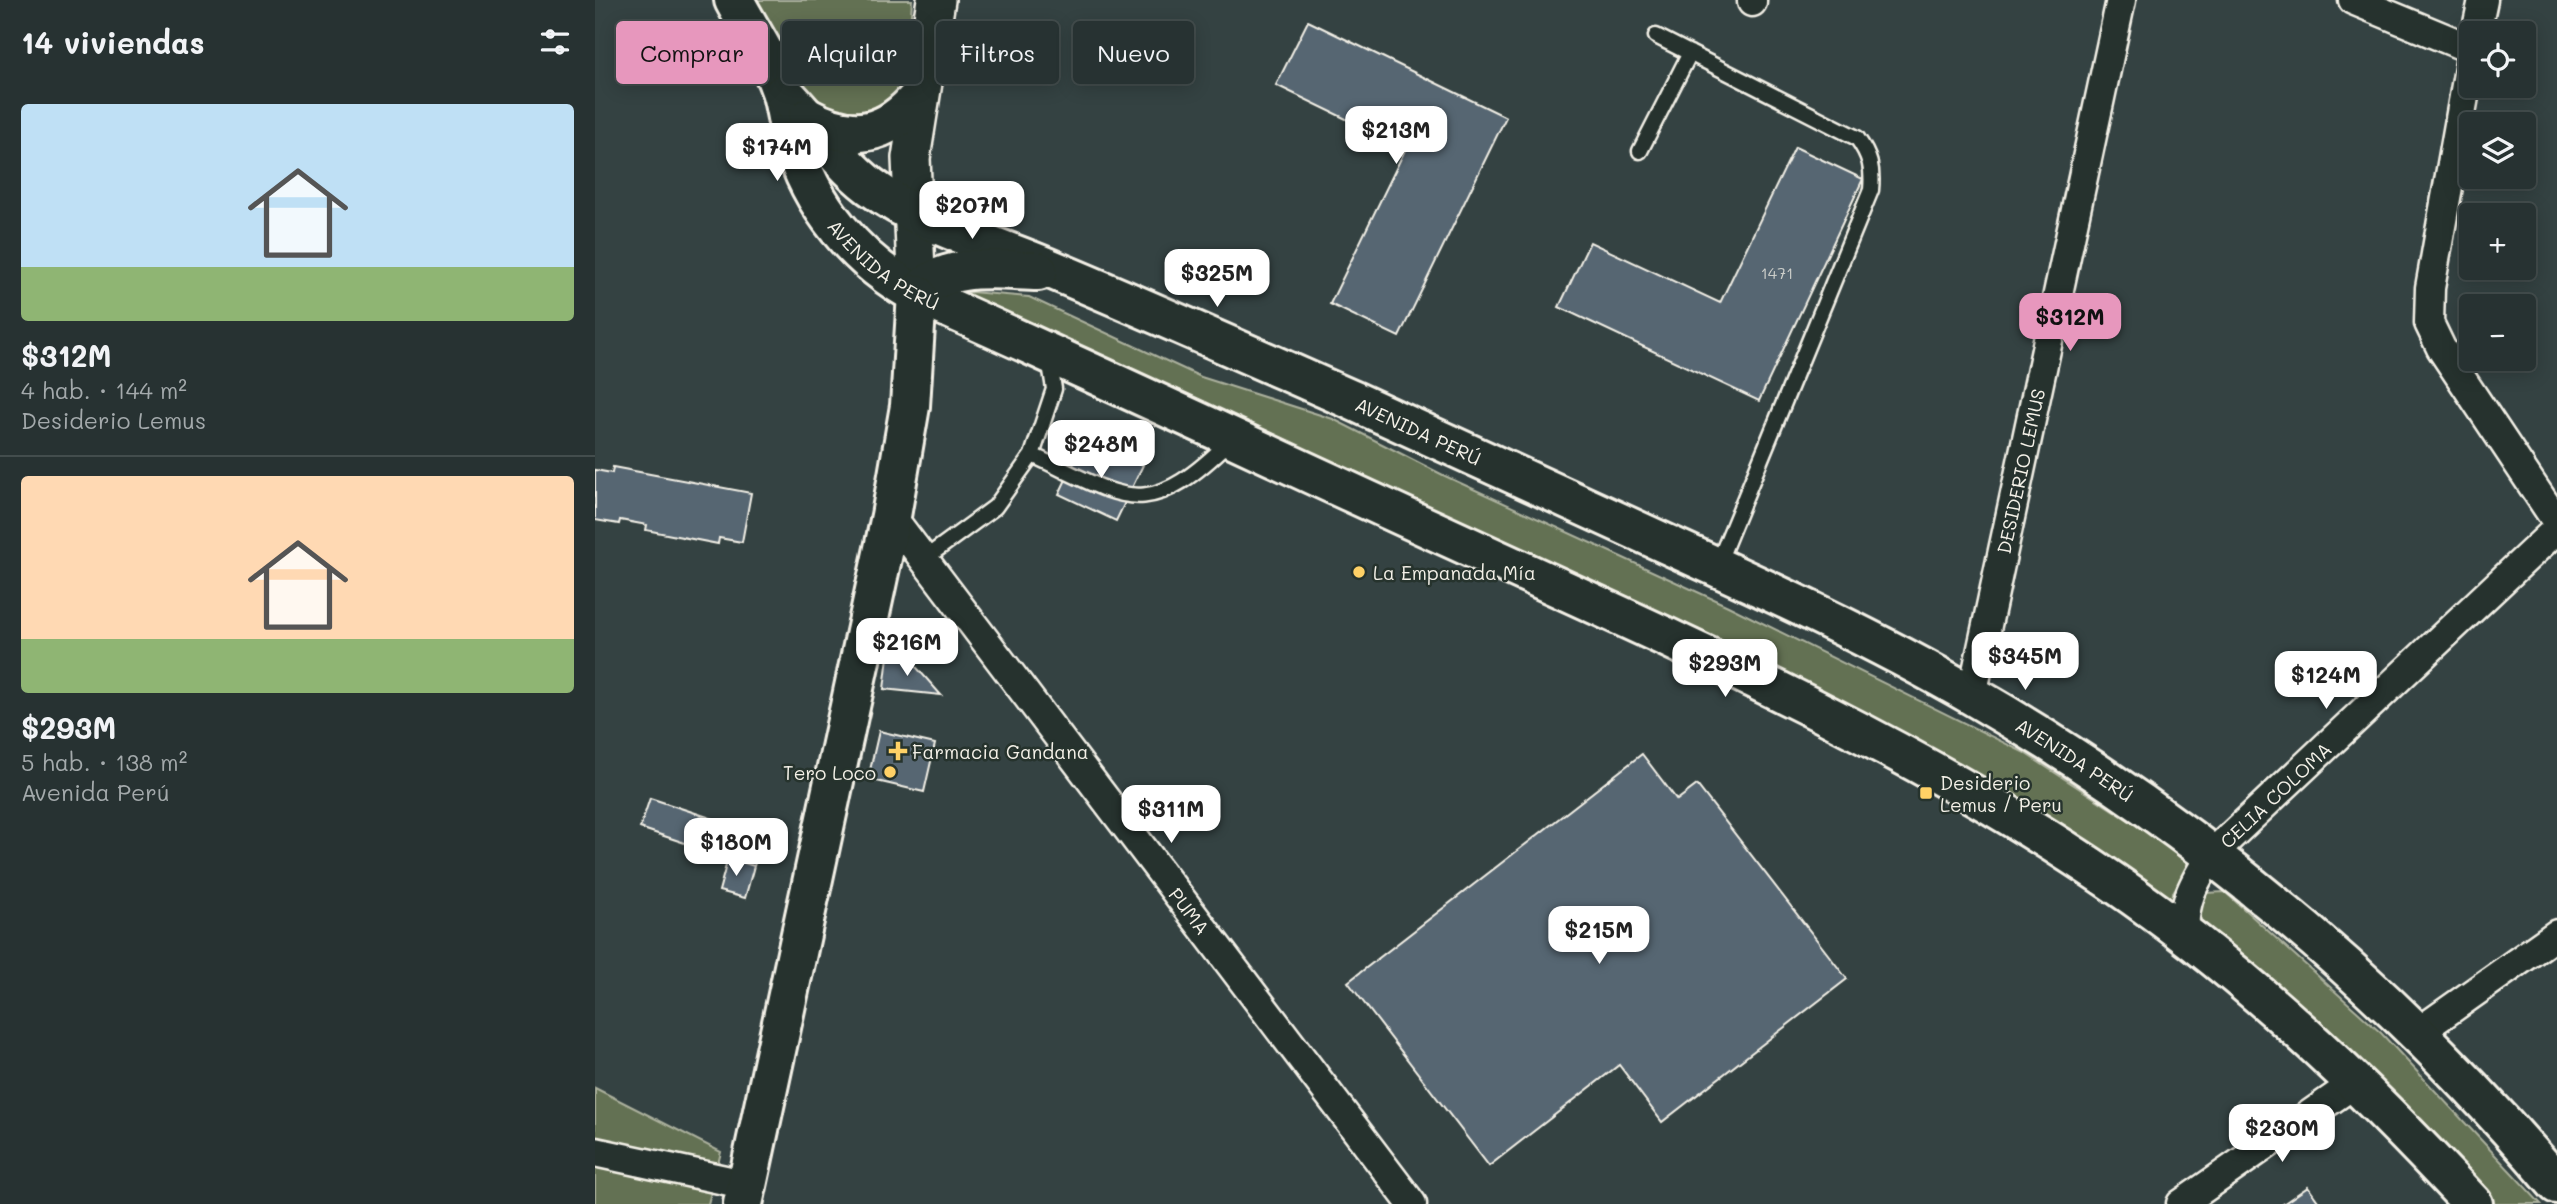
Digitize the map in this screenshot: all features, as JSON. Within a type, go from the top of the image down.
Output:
[{"type":"main road","points":[[734,0],[780,89]]},
{"type":"main road","name":"AVENIDA PERÚ","points":[[780,89],[856,174],[912,212],[1058,272],[1352,401],[1805,608],[1972,695],[2075,758],[2212,854],[2310,933],[2417,1032],[2557,1184]]},
{"type":"main road","name":"AVENIDA PERÚ","points":[[780,89],[792,141],[824,208],[867,261],[885,276],[917,294],[1858,729],[1954,784],[2112,882],[2185,936],[2308,1038],[2473,1204]]},
{"type":"main road","points":[[808,118],[837,131],[868,132],[888,125],[905,113],[919,97]]},
{"type":"main road","points":[[745,1194],[891,516],[909,406],[917,294],[940,276],[963,271],[1058,272]]},
{"type":"street","points":[[917,294],[911,158],[936,0]]},
{"type":"street","name":"DESIDERIO LEMUS","points":[[1972,695],[2121,0]]},
{"type":"street","points":[[2353,0],[2459,44]]},
{"type":"street","points":[[2479,21],[2483,0]]},
{"type":"street","points":[[2464,98],[2430,288],[2430,323],[2441,348],[2557,522]]},
{"type":"street","name":"PUMA","points":[[891,516],[1412,1204]]},
{"type":"street","name":"CELIA COLOMA","points":[[2185,936],[2183,915],[2187,894],[2212,854],[2557,529]]},
{"type":"street","points":[[2417,1032],[2557,933]]},
{"type":"street","points":[[2181,1204],[2355,1083]]},
{"type":"street","points":[[595,1152],[745,1194]]},
{"type":"lane","points":[[1655,36],[1857,138],[1868,153],[1873,171],[1871,190],[1716,567]]},
{"type":"lane","points":[[1640,151],[1690,53]]},
{"type":"lane","points":[[924,559],[995,507],[1032,455],[1054,389],[1048,354]]},
{"type":"lane","points":[[1032,455],[1122,496],[1144,498],[1171,487],[1198,469],[1232,439]]},
{"type":"green space","points":[[750,0],[912,0],[911,21],[782,21],[782,53],[768,30],[768,21],[763,21]]},
{"type":"green space","points":[[800,84],[906,84],[871,113],[819,115]]},
{"type":"green space","points":[[971,292],[1029,297],[1201,377],[1333,419],[1445,476],[1728,606],[2023,752],[2193,862],[2173,892],[2172,908],[951,300]]},
{"type":"green space","points":[[2225,892],[2381,1033],[2541,1204],[2493,1204],[2432,1135],[2205,936],[2193,904],[2205,893]]},
{"type":"green space","points":[[595,1088],[721,1152],[708,1204],[595,1204]]},
{"type":"building","points":[[1308,21],[1506,117],[1399,337],[1330,304],[1406,148],[1276,85]]},
{"type":"building","points":[[1795,147],[1863,179],[1759,401],[1559,307],[1590,242],[1720,303]]},
{"type":"building","points":[[1086,438],[1143,465],[1116,521],[1059,494]]},
{"type":"building","points":[[613,467],[751,493],[742,542],[719,538],[718,544],[646,530],[647,525],[620,520],[619,524],[595,520],[595,470],[612,473]]},
{"type":"building","points":[[888,657],[910,660],[941,695],[884,689]]},
{"type":"building","points":[[879,731],[935,744],[924,792],[868,779]]},
{"type":"building","points":[[1642,754],[1677,800],[1697,785],[1847,979],[1662,1122],[1619,1065],[1489,1166],[1348,982]]},
{"type":"building","points":[[650,798],[765,836],[754,866],[640,828]]},
{"type":"building","points":[[728,858],[754,866],[745,898],[719,891]]},
{"type":"building","points":[[2308,1187],[2320,1204],[2283,1204]]},
{"type":"place","name":"La Empanada Mía","points":[[1359,572]]},
{"type":"place","name":"Farmacia Gandana","points":[[898,751]]},
{"type":"place","name":"Tero Loco","points":[[890,772]]},
{"type":"place","name":"Desiderio Lemus / Peru","points":[[1926,793]]}]
